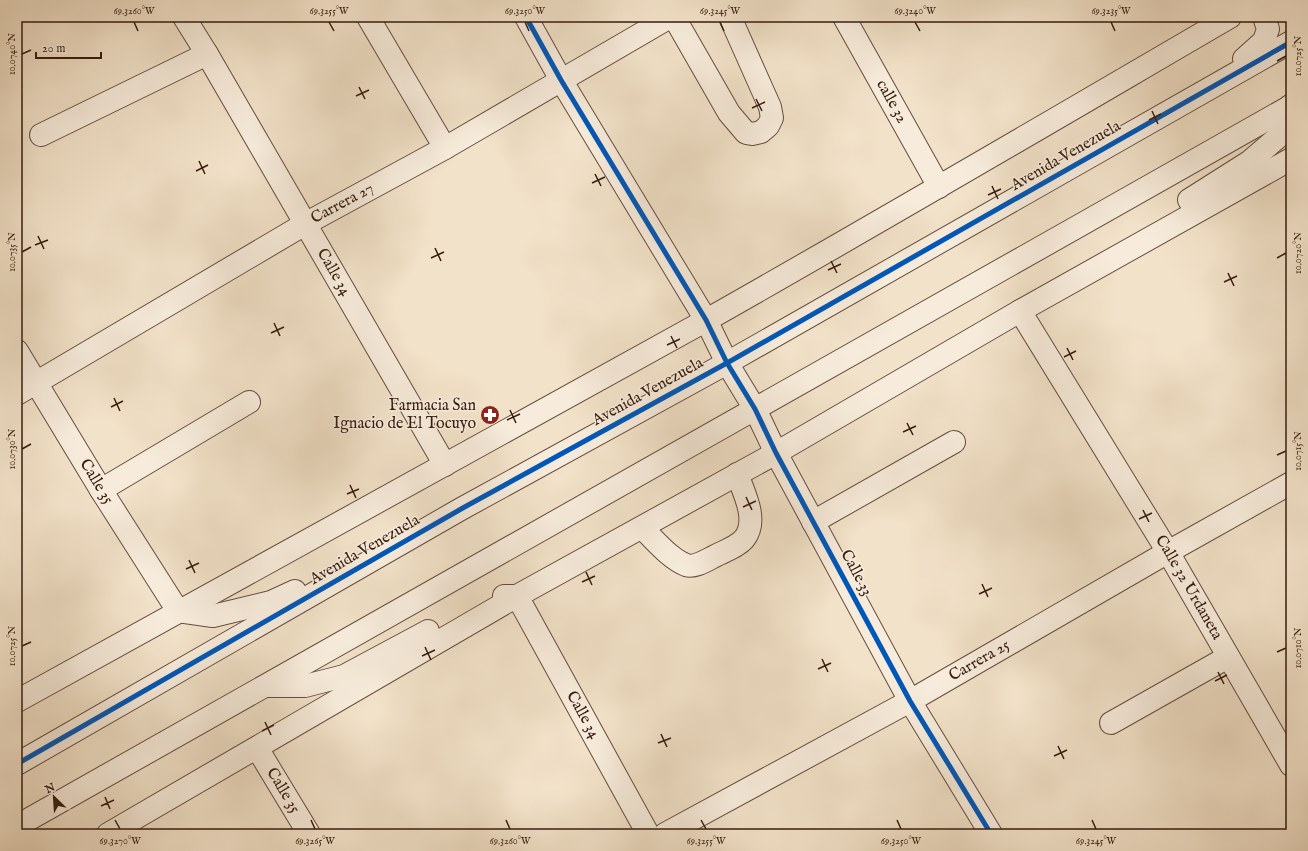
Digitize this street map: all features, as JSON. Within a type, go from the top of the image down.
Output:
[{"type":"street","name":"Calle 34","points":[[184,17],[207,54],[445,465]]},
{"type":"street","points":[[368,17],[445,148]]},
{"type":"street","name":"Calle 33","points":[[526,17],[562,80],[706,320],[727,363],[755,410],[776,453],[910,701],[991,834]]},
{"type":"street","name":"Carrera 27","points":[[17,394],[305,224],[445,148],[670,17]]},
{"type":"street","points":[[674,17],[729,113],[746,133],[752,134],[761,132],[768,126],[772,118],[770,107],[730,17]]},
{"type":"street","name":"calle 32","points":[[844,17],[939,187]]},
{"type":"street","points":[[17,702],[178,611],[706,320],[939,187],[1230,17]]},
{"type":"street","points":[[1057,175],[1113,138],[1236,66],[1264,41],[1268,29],[1264,17]]},
{"type":"street","name":"Avenida Venezuela","points":[[17,764],[461,509],[727,363],[1291,42]]},
{"type":"street","points":[[41,135],[207,54]]},
{"type":"street","points":[[1107,262],[1139,233],[1249,162],[1277,138],[1283,128],[1290,106]]},
{"type":"street","points":[[17,826],[755,410],[1290,106]]},
{"type":"street","points":[[108,834],[518,596],[776,453],[1020,311],[1291,158]]},
{"type":"street","name":"Calle 32 Urdaneta","points":[[1020,311],[1168,552],[1291,765]]},
{"type":"street","name":"Calle 35","points":[[17,351],[101,490],[178,611]]},
{"type":"street","points":[[101,490],[249,402]]},
{"type":"street","points":[[813,522],[954,442]]},
{"type":"street","points":[[642,528],[674,558],[688,565],[698,564],[732,548],[744,538],[751,523],[748,504],[737,474]]},
{"type":"street","name":"Carrera 25","points":[[665,834],[910,701],[1291,483]]},
{"type":"street","points":[[178,611],[212,616],[271,602],[353,561],[403,533],[461,509]]},
{"type":"street","points":[[265,686],[305,686],[344,676],[495,596],[518,596]]},
{"type":"street","name":"Calle 34","points":[[518,596],[648,834]]},
{"type":"street","points":[[1111,724],[1228,657]]},
{"type":"street","name":"Calle 35","points":[[257,748],[309,834]]},
{"type":"cycle path","points":[[526,17],[561,80],[706,320],[727,363],[755,409],[776,453],[910,701],[991,834]]},
{"type":"cycle path","points":[[17,764],[461,509],[727,363],[1291,42]]},
{"type":"place","name":"Farmacia San Ignacio de El Tocuyo","points":[[490,415]]}]
